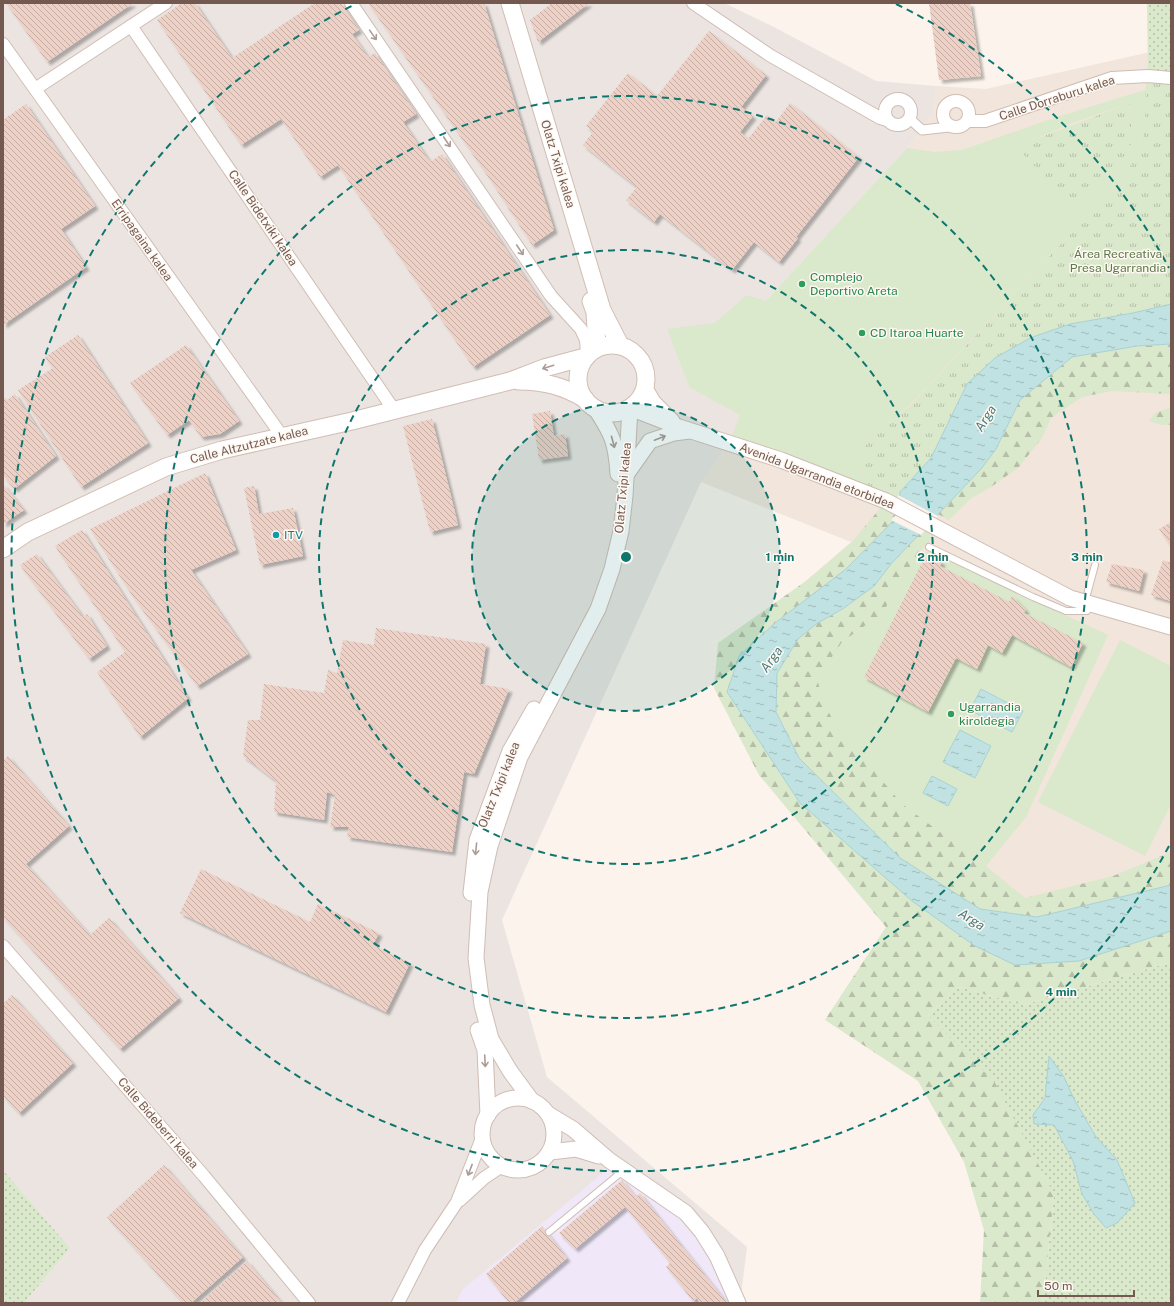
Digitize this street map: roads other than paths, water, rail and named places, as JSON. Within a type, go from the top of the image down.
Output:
[{"type":"main road","name":"Olatz Txipi kalea","points":[[499,3],[595,312],[590,353]]},
{"type":"main road","name":"Olatz Txipi kalea","points":[[510,3],[602,310],[620,345]]},
{"type":"main road","points":[[608,344],[620,345],[631,349],[640,357],[645,368],[647,379],[645,388],[638,401],[630,408],[612,413],[590,404],[563,387],[533,381],[510,381],[590,353],[608,344]]},
{"type":"main road","points":[[590,353],[579,368],[578,376],[578,385],[590,404]]},
{"type":"main road","name":"Calle Altzutzate kalea","points":[[3,549],[28,532],[166,467],[222,450],[352,421],[510,381]]},
{"type":"street","points":[[35,89],[166,3]]},
{"type":"street","points":[[351,3],[551,296],[581,329],[590,353]]},
{"type":"street","points":[[693,3],[770,56],[887,120],[893,125],[905,122],[911,110],[910,106],[903,100],[895,99],[887,104],[885,108],[885,116],[887,120]]},
{"type":"street","name":"Calle Bidetxiki kalea","points":[[131,26],[394,410]]},
{"type":"street","name":"Erripagaina kalea","points":[[3,44],[282,436]]},
{"type":"street","name":"Calle Dorraburu kalea","points":[[905,122],[922,130],[985,121],[1112,78],[1148,76],[1171,78]]},
{"type":"street","points":[[868,110],[877,111],[885,108]]},
{"type":"street","name":"Avenida Ugarrandia etorbidea","points":[[645,388],[653,402],[685,429]]},
{"type":"street","name":"Olatz Txipi kalea","points":[[488,1115],[485,1050],[472,1010],[468,943],[477,840],[510,751],[588,611],[606,562],[616,511],[618,486],[617,454],[611,433],[590,404]]},
{"type":"street","name":"Avenida Ugarrandia etorbidea","points":[[630,408],[685,429],[781,460],[886,501],[1070,598],[1171,627]]},
{"type":"street","name":"Olatz Txipi kalea","points":[[532,1101],[510,1071],[491,1039],[482,1005],[476,958],[480,892],[490,846],[520,757],[598,609],[612,569],[620,531],[626,476],[630,408]]},
{"type":"street","points":[[626,476],[650,442],[685,429]]},
{"type":"street","name":"Calle Bideberri kalea","points":[[3,946],[204,1176],[309,1303]]},
{"type":"street","points":[[399,1302],[425,1250],[457,1202],[482,1138],[484,1122],[494,1107],[503,1101],[512,1098],[532,1101],[541,1106],[553,1123],[554,1143],[550,1152],[543,1161],[534,1167],[523,1170],[512,1170],[502,1166],[488,1154],[482,1138]]},
{"type":"street","points":[[548,1114],[573,1129],[609,1160],[675,1205],[702,1232],[718,1256],[738,1303]]},
{"type":"street","points":[[550,1152],[576,1149],[584,1150],[609,1160]]},
{"type":"street","points":[[457,1202],[484,1178],[502,1166]]},
{"type":"lane","points":[[929,547],[1066,611],[1087,611],[1095,565]]},
{"type":"lane","points":[[550,1232],[624,1170]]},
{"type":"water","name":"Arga","points":[[1171,304],[1171,344],[1137,346],[1072,357],[1020,400],[996,449],[981,469],[891,564],[874,586],[844,608],[816,624],[798,639],[777,673],[776,712],[799,758],[900,858],[980,909],[1037,917],[1171,885],[1171,931],[1079,961],[1015,965],[975,946],[912,901],[800,803],[727,692],[739,656],[775,623],[846,569],[898,516],[900,492],[931,458],[967,384],[995,358],[1030,338],[1070,324],[1133,313]]},
{"type":"water","points":[[981,689],[1023,711],[1012,732],[970,710]]},
{"type":"water","points":[[960,730],[991,746],[975,778],[943,762]]},
{"type":"water","points":[[932,776],[957,789],[948,806],[923,793]]},
{"type":"water","points":[[1049,1056],[1064,1077],[1074,1099],[1096,1137],[1117,1160],[1135,1203],[1117,1223],[1106,1228],[1094,1214],[1082,1194],[1073,1161],[1054,1125],[1034,1124],[1033,1115],[1045,1098]]},
{"type":"place","name":"Complejo Deportivo Areta","points":[[802,284]]},
{"type":"place","name":"CD Itaroa Huarte","points":[[862,333]]},
{"type":"place","name":"ITV","points":[[276,535]]},
{"type":"place","name":"Ugarrandia kiroldegia","points":[[951,714]]},
{"type":"park label","name":"Área Recreativa Presa Ugarrandia","points":[[1118,261]]}]
